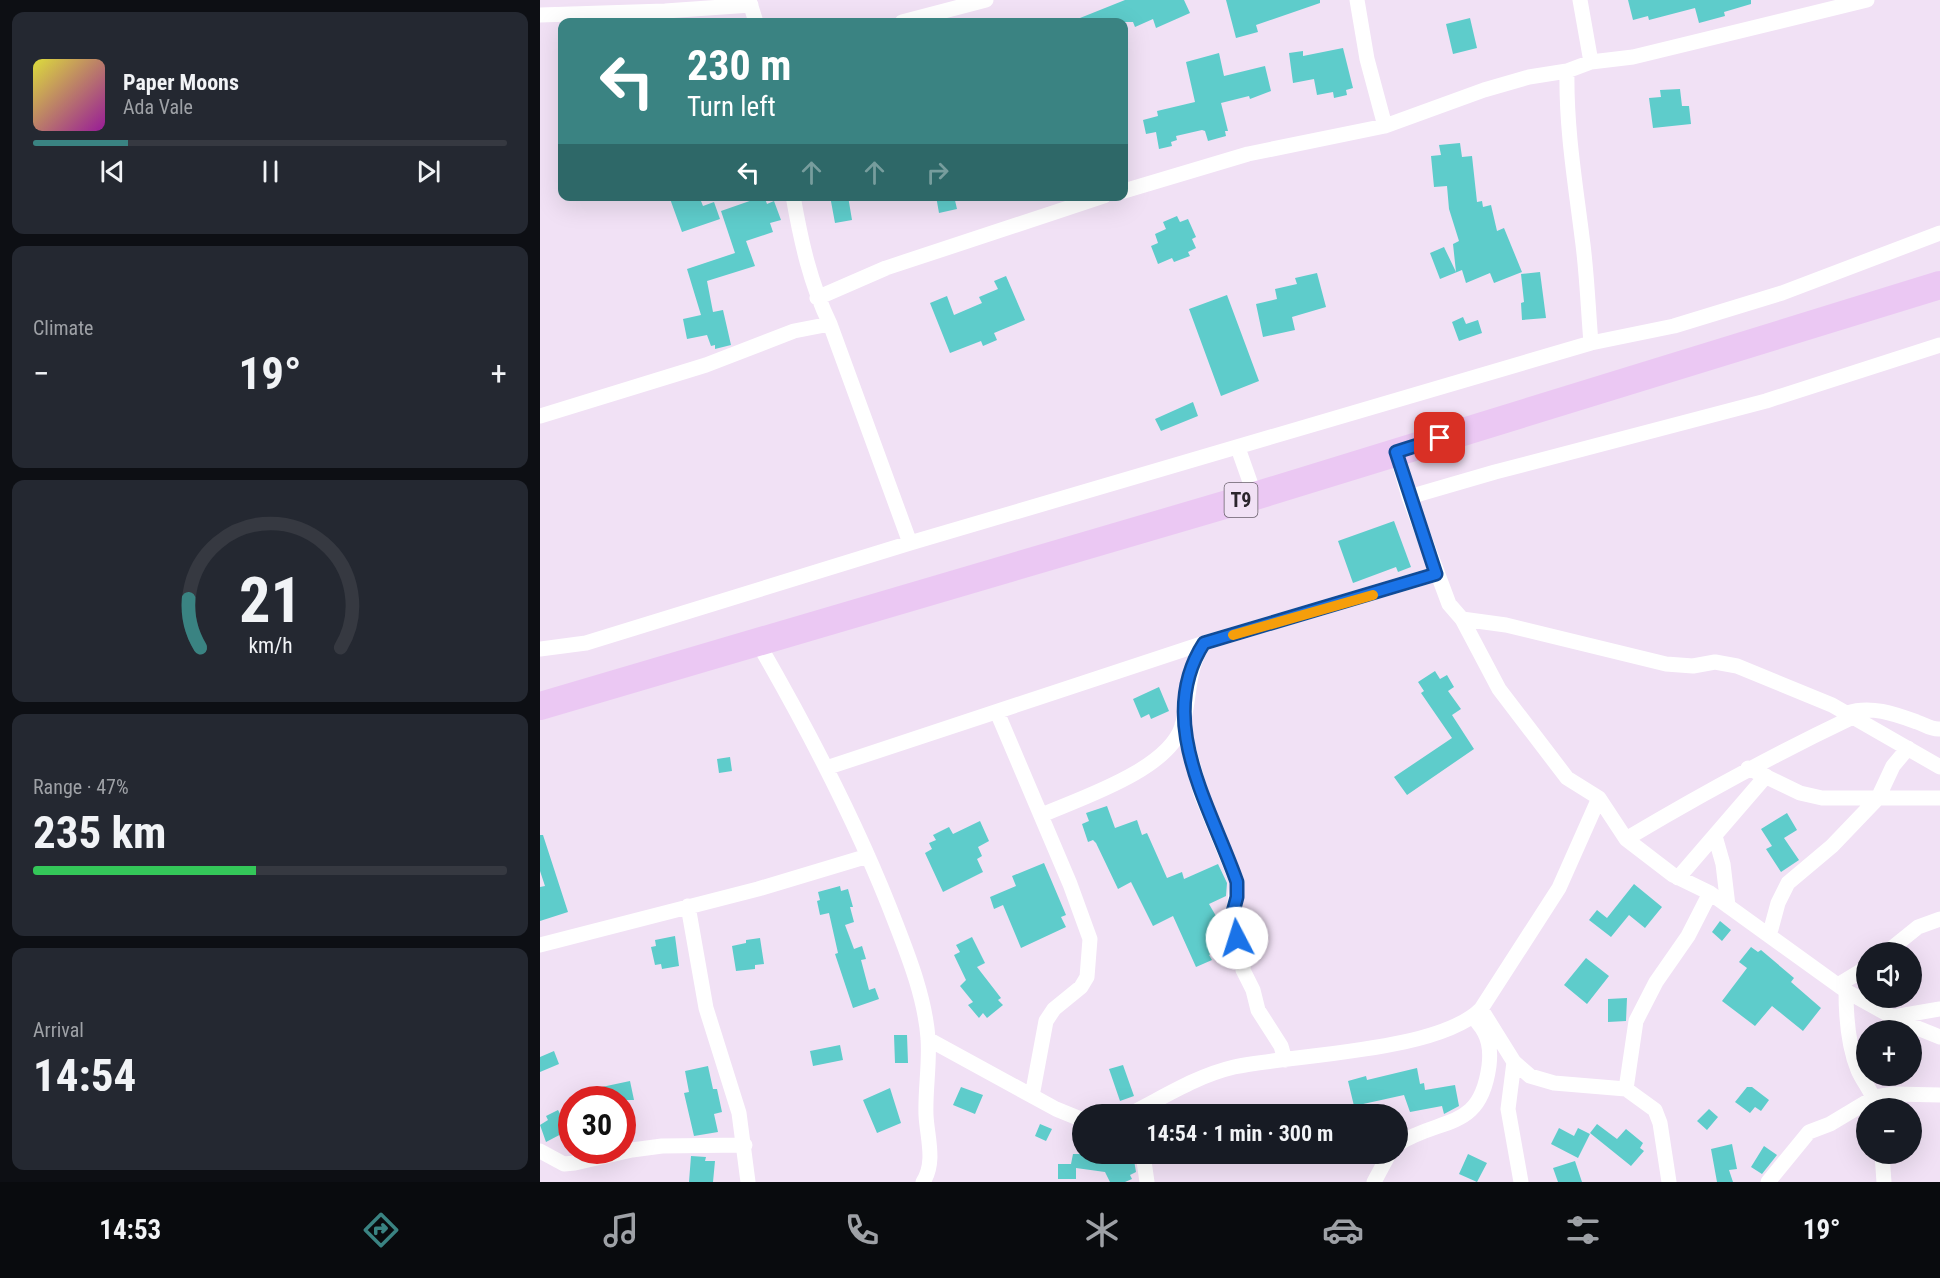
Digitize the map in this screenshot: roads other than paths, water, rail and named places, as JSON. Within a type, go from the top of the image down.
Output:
[{"type":"highway","name":"T9","points":[[540,706],[1256,496],[1940,285]]},
{"type":"street","points":[[917,18],[986,0]]},
{"type":"street","points":[[1357,0],[1367,59],[1385,126]]},
{"type":"street","points":[[1580,0],[1591,62]]},
{"type":"street","points":[[1128,190],[1248,154],[1385,126],[1484,90],[1529,77],[1568,71],[1591,62],[1633,57],[1867,0]]},
{"type":"street","points":[[540,15],[665,11],[750,2],[755,18]]},
{"type":"street","points":[[1568,71],[1566,111],[1571,166],[1582,239],[1591,343]]},
{"type":"street","points":[[794,201],[802,248],[817,298],[830,324],[910,543]]},
{"type":"street","points":[[817,298],[886,268],[1089,201]]},
{"type":"street","points":[[540,649],[586,643],[910,543],[1591,343],[1674,326],[1782,293],[1940,233]]},
{"type":"street","points":[[540,416],[706,365],[794,331],[830,324]]},
{"type":"street","points":[[1409,497],[1766,401],[1940,345]]},
{"type":"street","points":[[1238,448],[1256,496]]},
{"type":"street","points":[[1396,452],[1409,497],[1449,604],[1462,619],[1499,689],[1566,778],[1599,798],[1626,839],[1678,878],[1710,893],[1842,988],[1893,1017],[1940,1038]]},
{"type":"street","points":[[826,768],[1204,643],[1436,574]]},
{"type":"street","points":[[1462,619],[1506,625],[1666,664],[1693,666],[1715,662],[1737,666],[1850,715],[1940,767]]},
{"type":"street","points":[[758,643],[826,768],[868,856],[909,960],[928,1039],[926,1116],[930,1166],[923,1182]]},
{"type":"street","points":[[1042,815],[1159,758],[1174,742],[1182,724],[1192,665],[1204,643]]},
{"type":"street","points":[[1626,839],[1748,768],[1850,715],[1869,709],[1940,729]]},
{"type":"street","points":[[997,712],[1042,815],[1088,930],[1091,955],[1090,970],[1081,987],[1054,1009],[1046,1021],[1032,1096]]},
{"type":"street","points":[[1182,724],[1201,794],[1237,882],[1233,922],[1244,956],[1243,970],[1253,990],[1258,1010],[1281,1046],[1285,1060]]},
{"type":"street","points":[[1771,929],[1778,903],[1788,883],[1832,846],[1878,798],[1893,766],[1908,748]]},
{"type":"street","points":[[1748,768],[1800,793],[1822,798],[1940,798]]},
{"type":"street","points":[[1678,878],[1766,776]]},
{"type":"street","points":[[1151,1104],[1176,1089],[1214,1073],[1242,1066],[1359,1049],[1432,1034],[1451,1029],[1477,1013],[1558,888],[1599,798]]},
{"type":"street","points":[[1715,836],[1723,864],[1728,906]]},
{"type":"street","points":[[540,945],[868,856]]},
{"type":"street","points":[[1626,1089],[1635,1021],[1656,982],[1688,936],[1710,893]]},
{"type":"street","points":[[688,906],[706,1008],[739,1113],[745,1145],[748,1182]]},
{"type":"street","points":[[1899,942],[1918,927],[1940,919]]},
{"type":"street","points":[[1842,988],[1856,976]]},
{"type":"street","points":[[1842,988],[1846,1021],[1858,1070],[1873,1098]]},
{"type":"street","points":[[1893,1017],[1940,1009]]},
{"type":"street","points":[[1477,1013],[1514,1062],[1530,1076],[1544,1081],[1626,1089],[1655,1110],[1660,1123],[1669,1182]]},
{"type":"street","points":[[1408,1138],[1459,1119],[1470,1111],[1483,1094],[1490,1047],[1477,1013]]},
{"type":"street","points":[[928,1039],[1032,1096],[1072,1115]]},
{"type":"street","points":[[1514,1062],[1508,1109],[1521,1182]]},
{"type":"street","points":[[1886,1098],[1894,1094],[1940,1095]]},
{"type":"street","points":[[1768,1182],[1809,1132],[1856,1112]]},
{"type":"street","points":[[540,1151],[564,1164],[662,1146],[745,1145]]},
{"type":"street","points":[[1145,1164],[1148,1182]]},
{"type":"street","points":[[1374,1182],[1384,1164]]},
{"type":"street","points":[[1883,1164],[1884,1182]]}]
